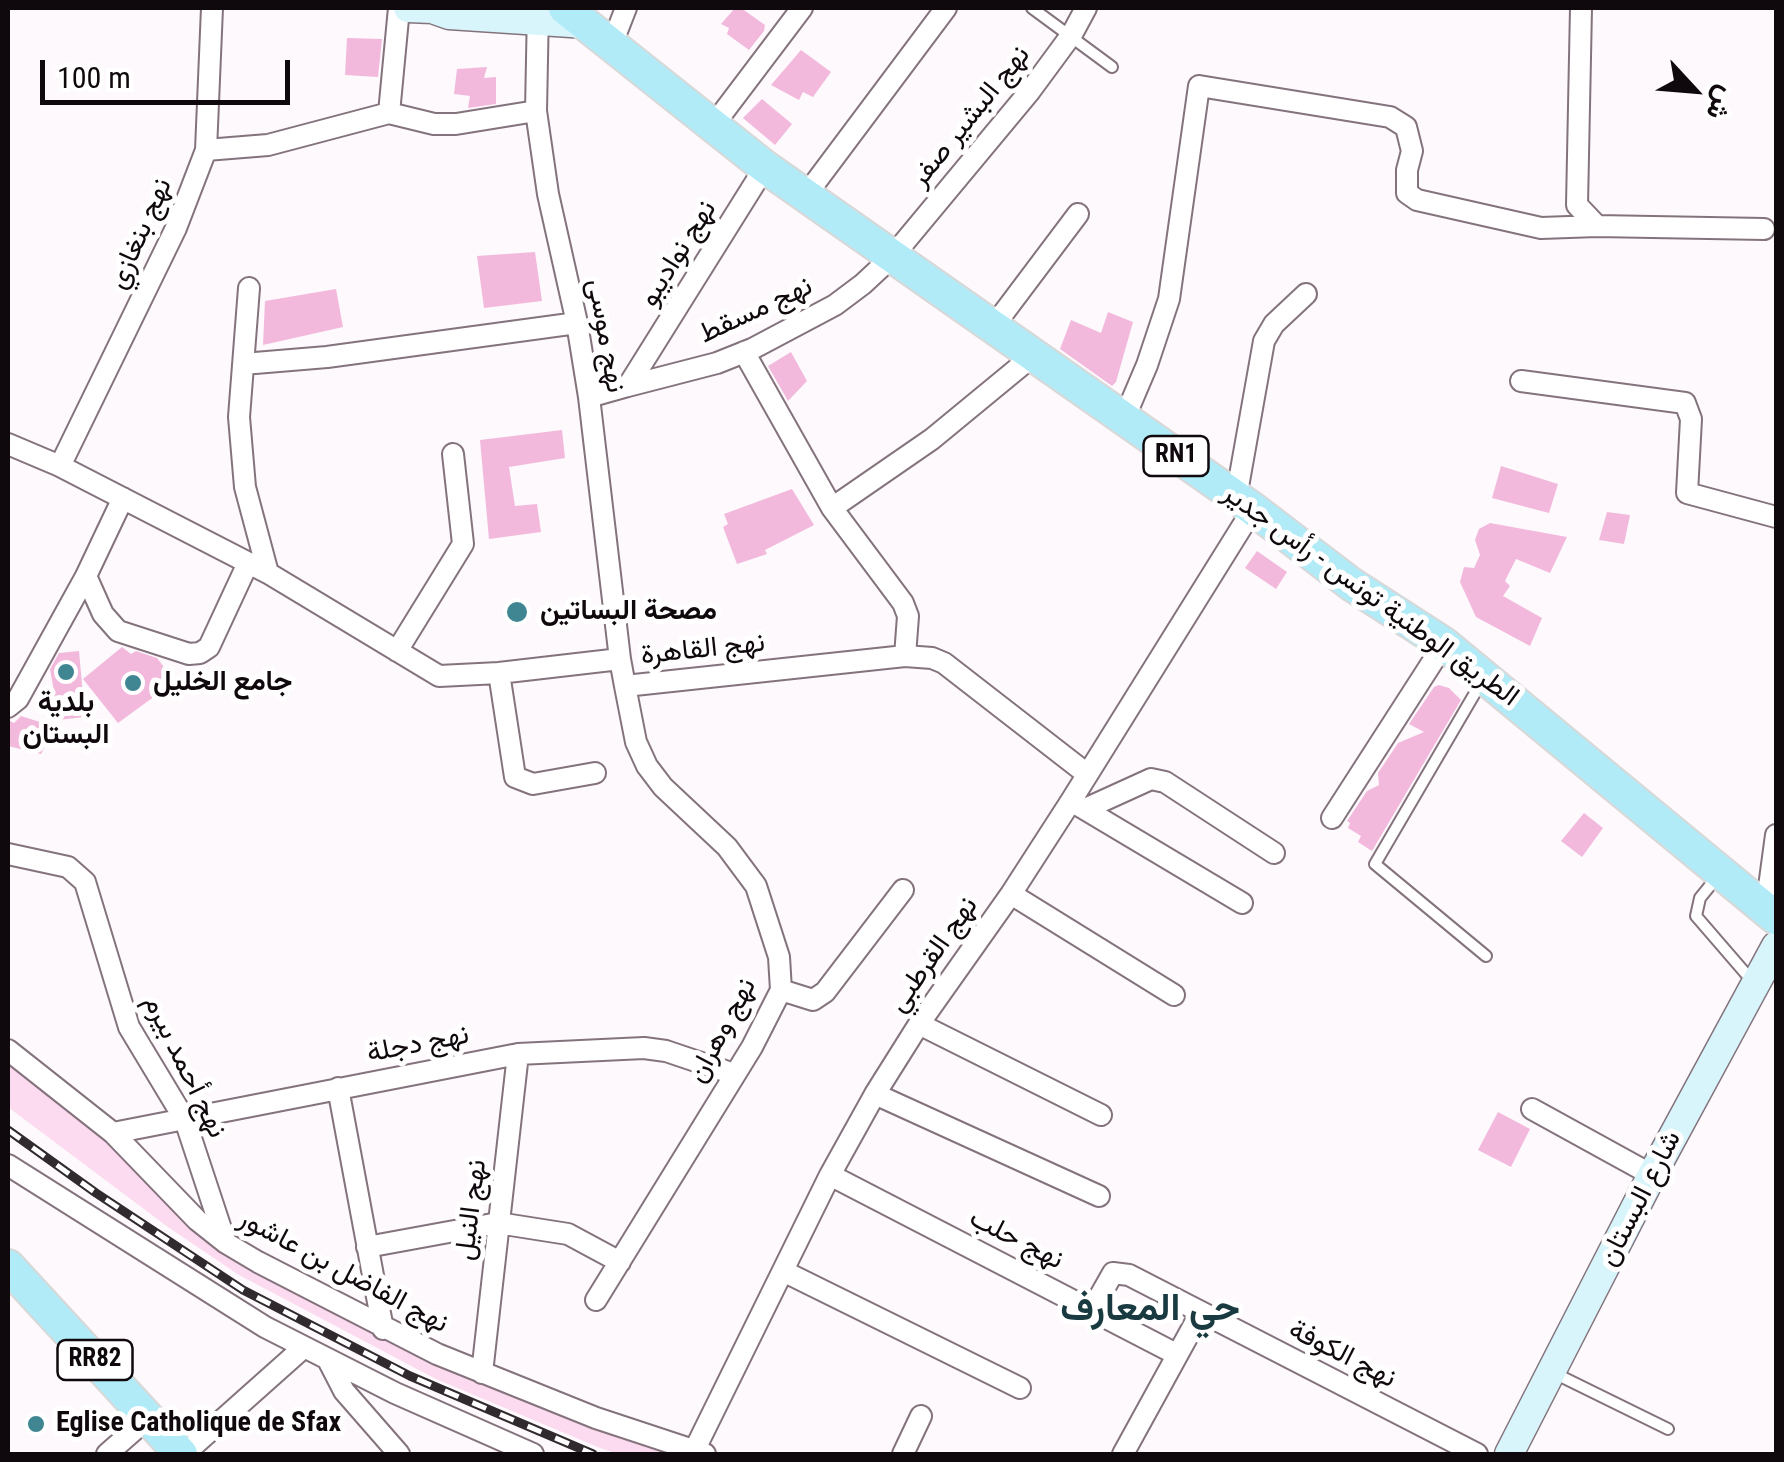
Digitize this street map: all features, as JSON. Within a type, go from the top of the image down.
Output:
[{"type":"main road","points":[[408,8],[431,8],[450,15],[568,21]]},
{"type":"main road","name":"الطريق الوطنية تونس - رأس جدير","points":[[568,21],[764,167],[1245,503],[1351,584],[1444,644],[1771,913]]},
{"type":"main road","name":"شارع البستان","points":[[1509,1454],[1652,1175],[1776,946]]},
{"type":"main road","name":"RR82","points":[[8,1266],[183,1454]]},
{"type":"street","name":"نهج بنغازي","points":[[60,466],[146,292],[206,150],[212,8]]},
{"type":"street","points":[[389,113],[399,8]]},
{"type":"street","name":"نهج موسى","points":[[620,659],[589,397],[548,194],[536,112],[568,21],[626,8]]},
{"type":"street","points":[[712,127],[802,8]]},
{"type":"street","points":[[806,195],[946,8]]},
{"type":"street","name":"نهج البشير صفر","points":[[892,257],[1030,91],[1086,8]]},
{"type":"street","points":[[1581,8],[1576,205],[1598,226]]},
{"type":"street","points":[[1124,419],[1148,365],[1169,299],[1198,86],[1390,117],[1406,127],[1412,151],[1407,193],[1417,200],[1542,228],[1764,229]]},
{"type":"street","points":[[206,150],[268,145],[389,113],[434,124],[456,124],[536,112]]},
{"type":"street","name":"نهج نواديبو","points":[[628,386],[764,167]]},
{"type":"street","points":[[993,327],[1078,214]]},
{"type":"street","name":"نهج مسقط","points":[[628,386],[744,352],[835,305],[892,257]]},
{"type":"street","points":[[249,288],[238,417],[246,487],[268,573]]},
{"type":"street","points":[[1245,503],[1264,341],[1274,324],[1306,294]]},
{"type":"street","points":[[243,364],[327,357],[577,323]]},
{"type":"street","points":[[744,352],[832,508],[903,603],[908,616],[905,656]]},
{"type":"street","points":[[832,508],[932,438],[1034,355]]},
{"type":"street","points":[[1520,381],[1685,402],[1691,419],[1687,493],[1776,517]]},
{"type":"street","points":[[589,397],[628,386]]},
{"type":"street","name":"نهج القاهرة","points":[[8,444],[60,466],[248,562],[439,676],[620,659],[625,686],[905,656],[932,658],[944,663],[1087,774]]},
{"type":"street","points":[[397,651],[456,560],[462,544],[453,454]]},
{"type":"street","points":[[8,707],[18,700],[86,576],[123,498]]},
{"type":"street","name":"نهج القرطبي","points":[[699,1453],[830,1175],[875,1094],[919,1024],[1078,805],[1087,774],[1245,503]]},
{"type":"street","points":[[86,576],[103,614],[118,630],[190,654],[210,646],[248,562]]},
{"type":"street","points":[[1332,818],[1444,644]]},
{"type":"street","points":[[498,673],[516,777],[534,784],[595,773]]},
{"type":"street","name":"نهج وهران","points":[[596,1300],[765,1024],[781,990],[779,957],[756,886],[727,847],[663,787],[647,766],[636,742],[625,686]]},
{"type":"street","points":[[1078,805],[1151,779],[1164,782],[1274,853]]},
{"type":"street","points":[[1078,805],[1242,903]]},
{"type":"street","points":[[1771,913],[1776,835]]},
{"type":"street","name":"نهج أحمد بيرم","points":[[8,854],[68,866],[86,882],[129,1027],[185,1120],[226,1242]]},
{"type":"street","points":[[781,990],[813,1000],[824,992],[903,890]]},
{"type":"street","points":[[1011,894],[1174,995]]},
{"type":"street","points":[[919,1024],[1101,1115]]},
{"type":"street","name":"نهج دجلة","points":[[112,1134],[518,1054],[644,1048],[666,1051],[734,1074]]},
{"type":"street","name":"نهج الفاضل بن عاشور","points":[[8,1050],[112,1134],[197,1220],[226,1242],[384,1329],[482,1373],[699,1453]]},
{"type":"street","name":"نهج النيل","points":[[482,1373],[518,1054]]},
{"type":"street","points":[[338,1088],[384,1329]]},
{"type":"street","points":[[875,1094],[1099,1196]]},
{"type":"street","points":[[1532,1109],[1652,1175]]},
{"type":"street","points":[[8,1164],[203,1290],[304,1348],[533,1454]]},
{"type":"street","name":"نهج حلب","points":[[830,1175],[1176,1354]]},
{"type":"street","points":[[367,1247],[498,1224],[568,1234],[620,1262]]},
{"type":"street","points":[[785,1272],[1020,1388]]},
{"type":"street","name":"نهج الكوفة","points":[[1092,1310],[1114,1272],[1128,1275],[1477,1454]]},
{"type":"street","points":[[1123,1454],[1201,1312]]},
{"type":"street","points":[[183,1454],[304,1348]]},
{"type":"street","points":[[328,1360],[344,1391],[399,1454]]},
{"type":"street","points":[[903,1454],[921,1416]]},
{"type":"street","points":[[107,1454],[148,1418]]},
{"type":"lane","points":[[1032,8],[1112,67]]},
{"type":"lane","points":[[1485,676],[1375,864],[1486,956]]},
{"type":"lane","points":[[1721,872],[1700,898],[1696,916],[1755,984]]},
{"type":"lane","points":[[1553,1372],[1668,1430]]},
{"type":"shaded area","points":[[8,1061],[82,1117],[237,1259],[680,1454],[618,1454],[600,1448],[436,1379],[239,1275],[8,1107]]},
{"type":"building","points":[[735,8],[765,25],[749,50],[727,34],[729,28],[721,24]]},
{"type":"building","points":[[347,38],[382,39],[378,77],[345,75]]},
{"type":"building","points":[[801,50],[831,72],[813,97],[803,92],[799,100],[771,85]]},
{"type":"building","points":[[487,67],[484,78],[496,77],[496,104],[468,108],[470,96],[454,94],[457,69]]},
{"type":"building","points":[[762,99],[792,124],[775,145],[743,118]]},
{"type":"building","points":[[535,252],[542,301],[484,308],[477,256]]},
{"type":"building","points":[[336,289],[343,327],[263,345],[265,301]]},
{"type":"building","points":[[1108,312],[1133,322],[1112,386],[1060,349],[1071,320],[1101,333]]},
{"type":"building","points":[[791,352],[807,381],[788,401],[768,366]]},
{"type":"building","points":[[562,430],[565,458],[509,467],[515,506],[537,504],[541,532],[489,539],[480,440]]},
{"type":"building","points":[[1501,466],[1558,484],[1549,513],[1492,498]]},
{"type":"building","points":[[792,489],[814,525],[765,550],[767,554],[737,564],[723,527],[728,524],[724,514]]},
{"type":"building","points":[[1607,512],[1630,515],[1624,544],[1599,540]]},
{"type":"building","points":[[1490,523],[1567,537],[1550,573],[1516,559],[1505,581],[1510,586],[1503,596],[1542,618],[1530,646],[1476,617],[1460,582],[1464,567],[1474,568],[1480,555],[1475,540],[1479,529]]},
{"type":"building","points":[[1257,551],[1287,572],[1276,589],[1245,568]]},
{"type":"building","name":"جامع الخليل","points":[[122,647],[131,654],[136,651],[157,658],[167,671],[164,678],[170,685],[118,723],[83,679]]},
{"type":"building","name":"بلدية البستان","points":[[79,651],[85,717],[48,721],[43,693],[54,691],[50,669],[59,653]]},
{"type":"building","points":[[1439,685],[1449,688],[1461,700],[1372,851],[1358,842],[1361,836],[1348,828],[1347,821],[1367,791],[1379,785],[1378,773],[1398,743],[1424,732],[1409,724]]},
{"type":"building","points":[[21,716],[43,723],[48,740],[41,754],[8,746],[8,720],[14,723]]},
{"type":"building","points":[[1584,813],[1603,828],[1582,857],[1561,841]]},
{"type":"building","points":[[1498,1112],[1530,1129],[1511,1167],[1478,1150]]},
{"type":"railway","points":[[8,1130],[243,1290],[410,1376],[593,1454]]},
{"type":"place","name":"مصحة البساتين","points":[[517,612]]},
{"type":"place","name":"بلدية البستان","points":[[66,672]]},
{"type":"place","name":"جامع الخليل","points":[[133,683]]},
{"type":"place","name":"Eglise Catholique de Sfax","points":[[36,1424]]},
{"type":"district","name":"حي المعارف","points":[[1150,1310]]}]
